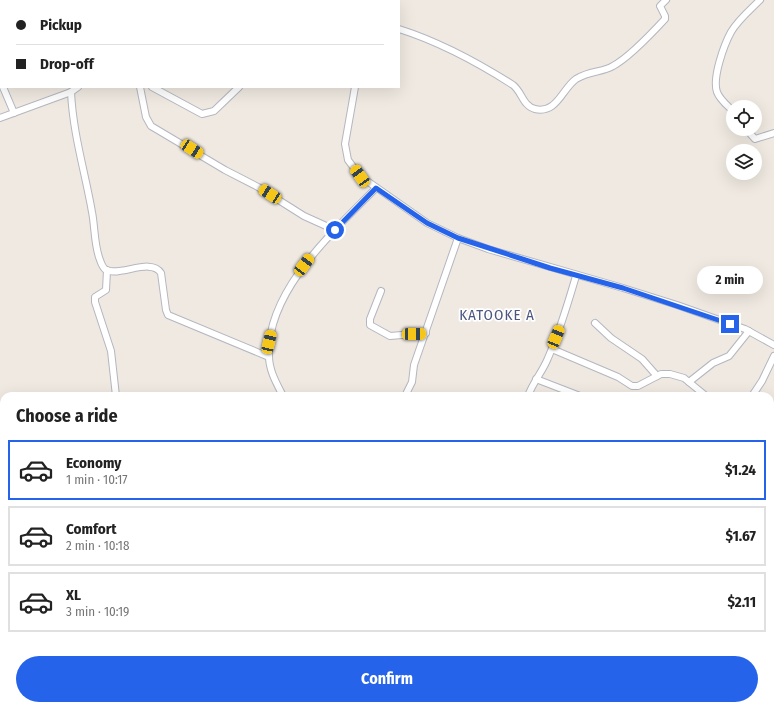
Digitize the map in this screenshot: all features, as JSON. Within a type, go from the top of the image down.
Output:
[{"type":"street","points":[[400,29],[432,40],[452,49],[515,87],[528,106],[535,109],[547,109],[556,103],[575,80],[591,71],[605,70],[622,60],[665,19],[660,6],[666,0]]},
{"type":"street","points":[[726,104],[716,91],[716,76],[732,32],[742,17],[760,0]]},
{"type":"street","points":[[3,88],[14,113]]},
{"type":"street","points":[[0,118],[71,92],[77,88]]},
{"type":"street","points":[[140,88],[146,117],[151,126],[225,170],[258,187],[304,216],[335,230]]},
{"type":"street","points":[[154,88],[202,114],[214,112],[238,88]]},
{"type":"street","points":[[353,88],[345,144],[348,160],[360,176],[427,223],[458,238],[488,249],[576,276],[623,288],[749,332],[774,345]]},
{"type":"street","points":[[71,92],[74,134],[92,210],[99,258],[103,267],[112,271],[145,267],[155,268],[161,273],[168,315],[269,357]]},
{"type":"street","points":[[752,136],[755,139],[774,133]]},
{"type":"street","points":[[281,392],[275,381],[269,357],[272,332],[286,294],[297,276],[320,245],[376,188]]},
{"type":"street","points":[[407,392],[412,382],[414,365],[458,238]]},
{"type":"street","points":[[107,270],[106,290],[95,297],[95,302],[111,351],[116,392]]},
{"type":"street","points":[[530,392],[552,349],[576,276]]},
{"type":"street","points":[[382,291],[370,319],[370,324],[390,336],[426,333]]},
{"type":"street","points":[[595,323],[611,338],[642,359],[657,376]]},
{"type":"street","points":[[689,382],[713,362],[729,356],[749,332]]},
{"type":"street","points":[[552,349],[635,386],[657,376],[670,374],[684,378],[701,392]]},
{"type":"street","points":[[755,392],[762,381],[774,356]]},
{"type":"street","points":[[536,379],[570,392]]},
{"type":"district","name":"KATOOKE A","points":[[497,315]]},
{"type":"route","points":[[335,230],[376,188],[427,223],[458,238],[488,249],[576,276],[623,288],[677,305],[730,324]]}]
